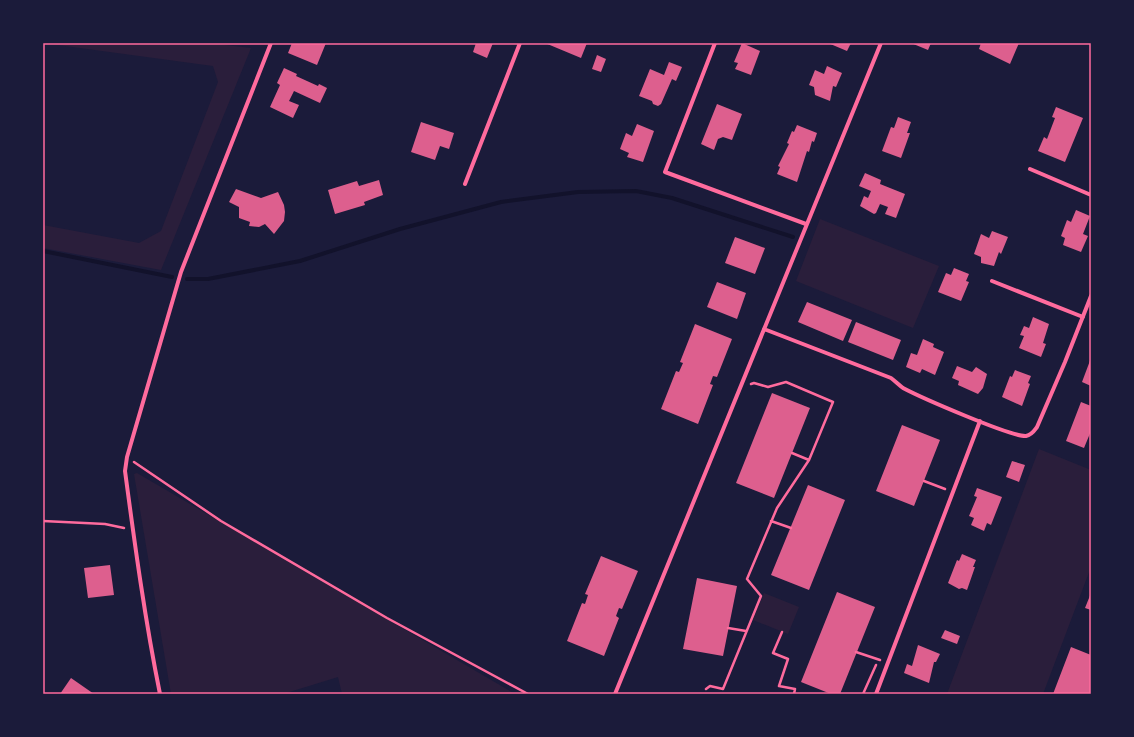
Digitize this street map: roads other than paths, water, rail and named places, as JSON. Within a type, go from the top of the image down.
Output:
[{"type":"street","points":[[160,694],[136,560],[125,471],[127,457],[181,272],[271,43]]},
{"type":"street","points":[[465,184],[520,43]]},
{"type":"street","points":[[715,43],[665,172],[806,224]]},
{"type":"street","points":[[615,694],[881,43]]},
{"type":"street","points":[[1030,169],[1091,195]]},
{"type":"street","points":[[992,281],[1083,317]]},
{"type":"street","points":[[764,329],[891,378],[902,387],[980,421],[1020,436],[1028,436],[1033,433],[1065,362],[1091,296]]},
{"type":"street","points":[[876,694],[980,421]]},
{"type":"waterway","points":[[187,279],[208,279],[300,261],[400,229],[501,202],[578,192],[636,191],[672,198],[793,237]]},
{"type":"waterway","points":[[43,251],[172,277]]}]
